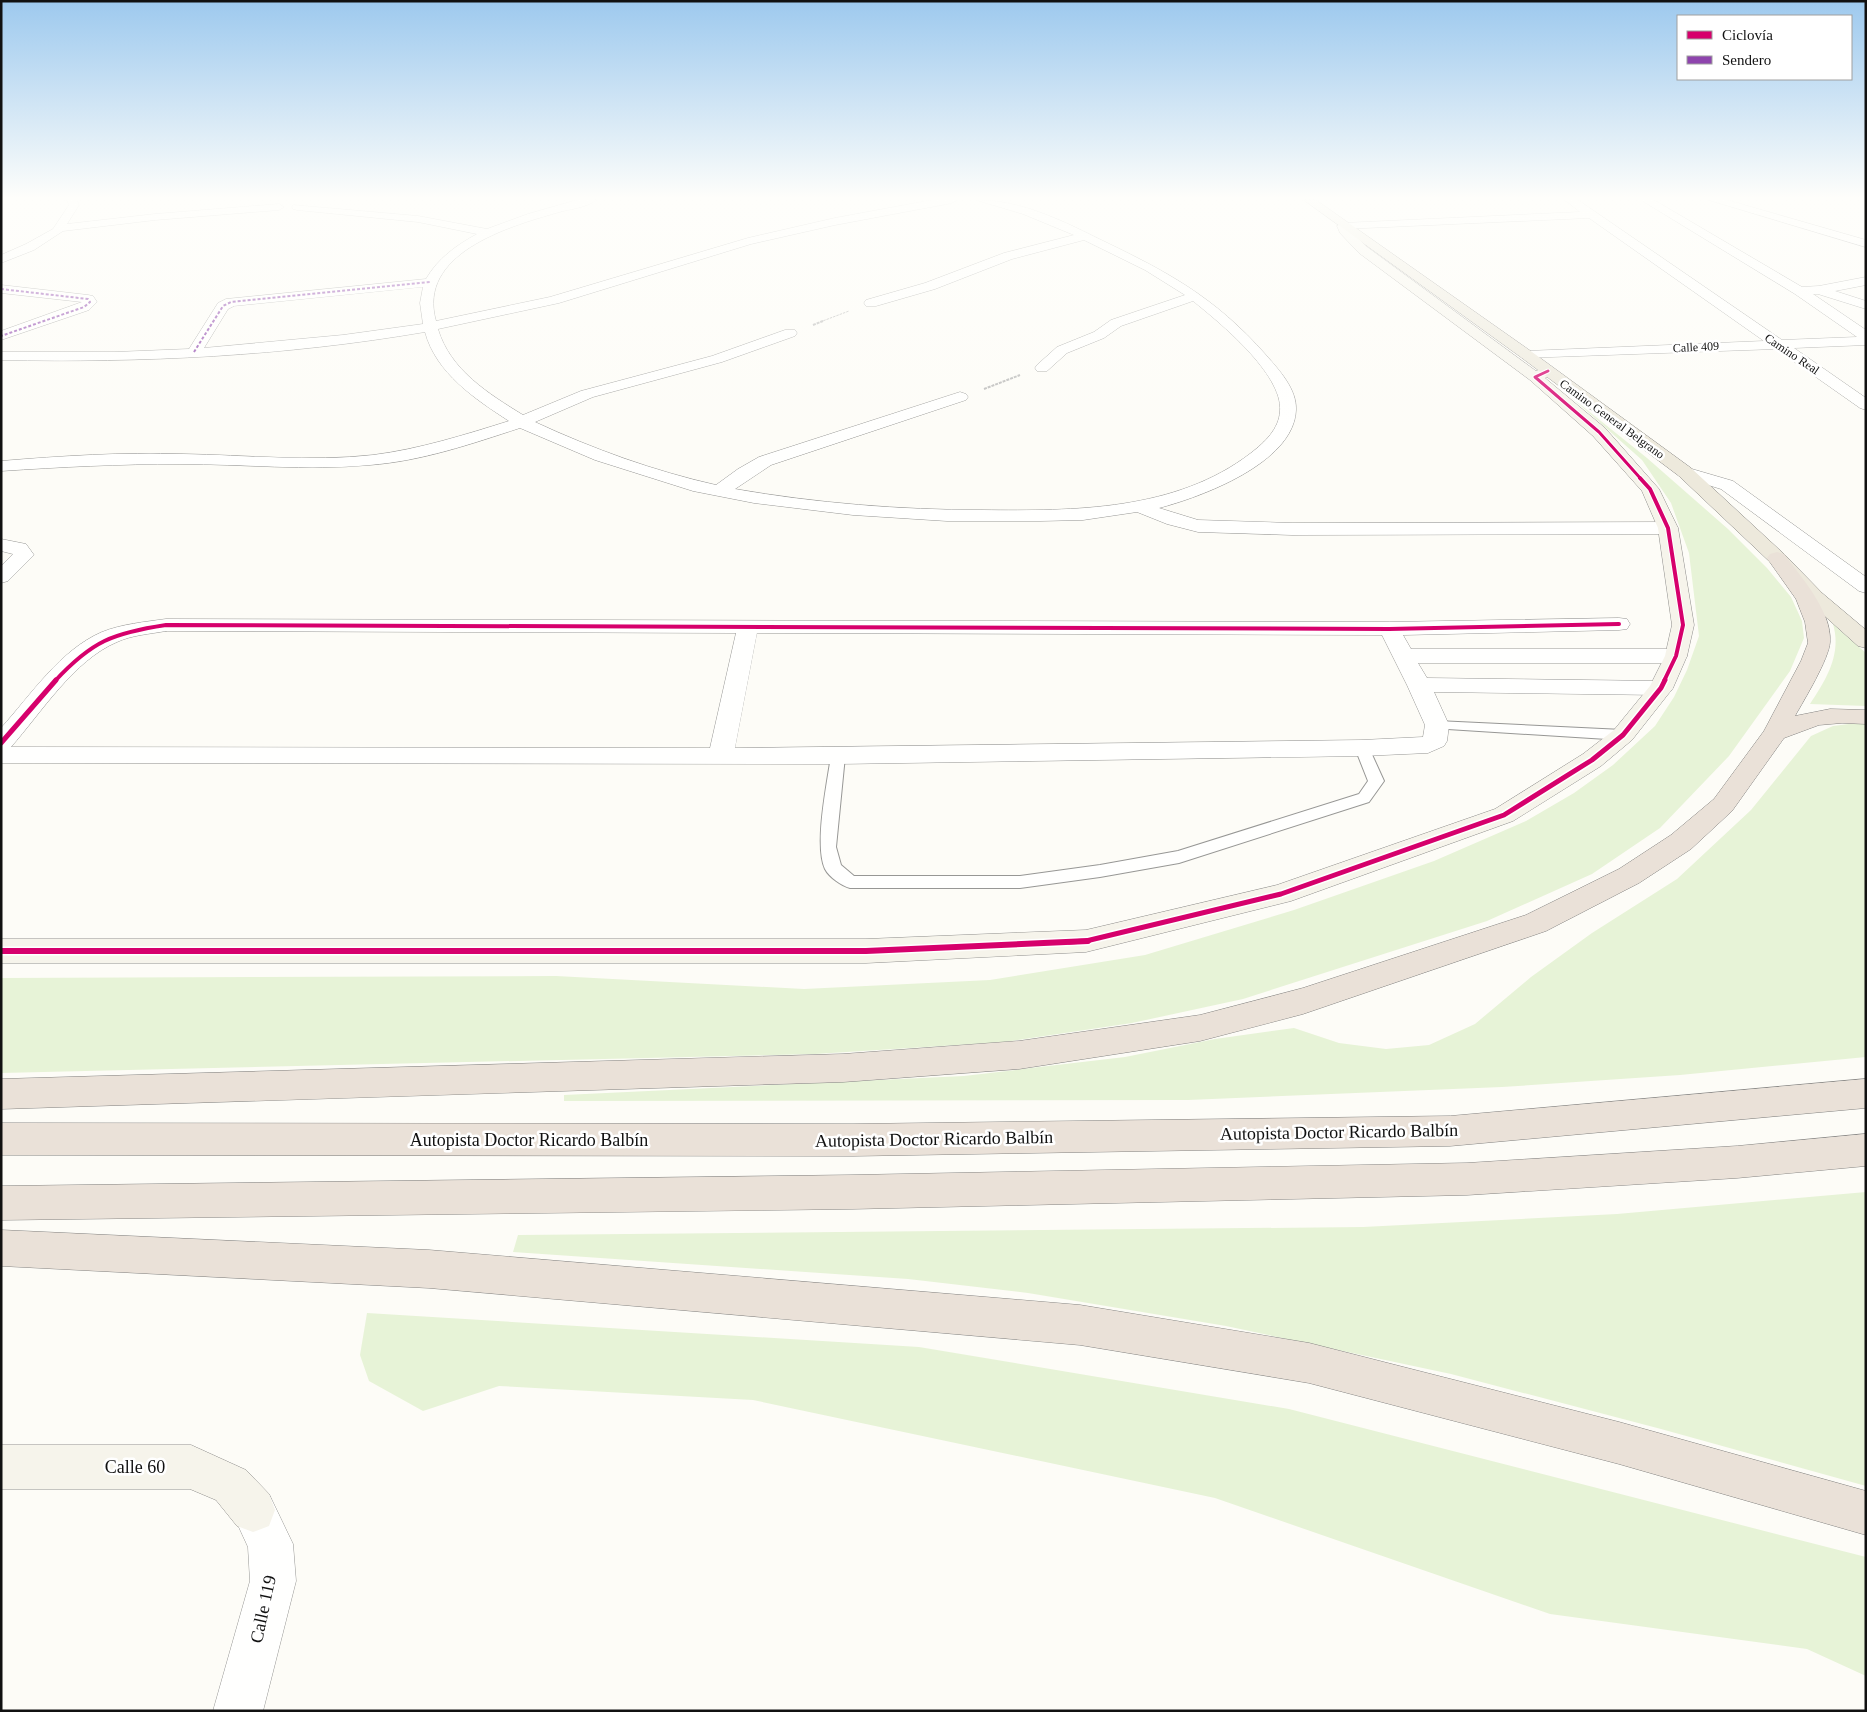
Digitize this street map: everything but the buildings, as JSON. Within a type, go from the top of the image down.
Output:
[{"type":"highway","points":[[1,1094],[843,1068],[1019,1056],[1200,1028],[1303,1001],[1536,923],[1629,876],[1681,842],[1723,804],[1775,733],[1812,661],[1819,643],[1816,622],[1806,599],[1777,558]]},
{"type":"highway","points":[[1775,733],[1798,722],[1825,715],[1866,717]]},
{"type":"highway","name":"Autopista Doctor Ricardo Balbín","points":[[1,1139],[853,1140],[1450,1131],[1866,1093]]},
{"type":"highway","points":[[1,1204],[852,1192],[1467,1179],[1737,1162],[1866,1150]]},
{"type":"highway","points":[[1,1248],[429,1269],[1080,1325],[1310,1363],[1620,1443],[1866,1513]]},
{"type":"main road","name":"Camino General Belgrano","points":[[1417,280],[1537,368],[1685,472],[1777,558],[1815,597],[1866,641]]},
{"type":"main road","name":"Camino General Belgrano","points":[[1761,543],[1837,598],[1866,623]]},
{"type":"street","points":[[1,356],[172,353],[323,342],[430,326],[569,296],[621,280]]},
{"type":"street","points":[[871,303],[946,280]]},
{"type":"street","points":[[1171,280],[1194,296],[1244,338],[1275,375],[1285,394],[1288,411],[1285,425],[1276,441],[1205,501]]},
{"type":"street","points":[[1,951],[866,951],[1086,941],[1281,894],[1504,815],[1592,760],[1623,735],[1661,688],[1676,656],[1683,625],[1668,528],[1650,489],[1600,432],[1537,368],[1436,305],[1403,280]]},
{"type":"street","name":"Camino Real","points":[[1684,280],[1866,405]]},
{"type":"street","points":[[1781,280],[1800,291],[1866,339]]},
{"type":"street","points":[[1800,291],[1819,290],[1866,281]]},
{"type":"street","points":[[194,352],[223,306],[231,302],[430,282],[426,303],[436,346],[451,369],[480,393],[521,422],[572,444],[625,464],[719,492],[897,514],[1041,516],[1090,514],[1205,501],[1239,518],[1292,529]]},
{"type":"street","points":[[1,289],[88,299],[90,302],[84,307],[1,336]]},
{"type":"street","points":[[1819,290],[1866,305]]},
{"type":"street","points":[[1042,368],[1062,350],[1099,335],[1116,323],[1194,296]]},
{"type":"street","points":[[1,466],[68,461],[180,459],[325,463],[371,460],[412,454],[521,422],[587,394],[717,359],[790,333]]},
{"type":"street","name":"Calle 409","points":[[1537,368],[1776,344],[1866,339]]},
{"type":"street","points":[[1,349],[96,348],[172,353]]},
{"type":"street","points":[[719,492],[744,473],[765,462],[960,397]]},
{"type":"street","points":[[1685,472],[1727,485],[1866,587]]},
{"type":"street","points":[[1140,507],[1174,520],[1198,526],[1292,529],[1668,528]]},
{"type":"street","points":[[1,545],[19,548],[24,555],[1,577]]},
{"type":"street","points":[[1,743],[75,660],[104,640],[134,630],[166,624],[1389,629],[1619,624]]},
{"type":"street","points":[[721,756],[748,626]]},
{"type":"street","points":[[1,756],[838,756],[1362,748],[1428,745],[1435,741],[1437,725],[1420,685],[1402,656],[1389,629]]},
{"type":"street","points":[[1402,656],[1676,656]]},
{"type":"street","points":[[1420,685],[1661,688]]},
{"type":"street","name":"Calle 60","points":[[1,1467],[191,1467],[231,1485],[253,1510]]},
{"type":"street","name":"Calle 119","points":[[238,1711],[273,1581],[270,1544],[253,1510]]},
{"type":"lane","points":[[1437,725],[1623,735]]},
{"type":"lane","points":[[838,756],[828,848],[833,868],[850,882],[1020,882],[1179,857],[1364,798],[1376,781],[1362,748]]},
{"type":"path","points":[[790,333],[871,303]]},
{"type":"path","points":[[960,397],[1042,368]]},
{"type":"green space","points":[[1571,397],[1647,458],[1728,529],[1767,568],[1791,597],[1802,621],[1804,638],[1790,671],[1729,756],[1660,828],[1592,874],[1487,921],[1243,999],[1132,1023],[1005,1042],[815,1054],[1,1073],[1,978],[556,976],[804,989],[990,980],[1145,955],[1294,910],[1434,861],[1526,821],[1574,793],[1613,765],[1655,726],[1674,697],[1687,670],[1699,636],[1689,553],[1671,503],[1642,460]]},
{"type":"green space","points":[[1833,624],[1866,653],[1866,706],[1810,704],[1827,676],[1834,656],[1835,635]]},
{"type":"green space","points":[[1857,723],[1866,724],[1866,1057],[1680,1075],[1502,1087],[1188,1100],[564,1101],[564,1095],[964,1076],[1125,1057],[1215,1039],[1294,1028],[1339,1043],[1386,1049],[1429,1045],[1475,1024],[1531,977],[1592,933],[1677,879],[1751,810],[1811,736],[1833,726]]},
{"type":"green space","points":[[1866,1192],[1866,1486],[1661,1429],[1451,1374],[1226,1326],[1028,1293],[908,1279],[513,1252],[518,1235],[1363,1227],[1617,1214]]},
{"type":"green space","points":[[367,1313],[919,1347],[1289,1409],[1866,1557],[1866,1676],[1807,1649],[1550,1614],[1215,1498],[753,1400],[499,1386],[423,1411],[369,1381],[360,1355]]},
{"type":"marked path","points":[[194,352],[223,306],[231,302],[430,282]]},
{"type":"marked path","points":[[1,289],[88,299],[90,302],[84,307],[1,336]]},
{"type":"cycle path","points":[[1,951],[866,951],[1086,941],[1281,894],[1504,815],[1592,760],[1623,735],[1661,688],[1676,656],[1683,625],[1668,528],[1650,489],[1599,432],[1535,377],[1548,371]]},
{"type":"cycle path","points":[[1,743],[62,673],[89,649],[103,640],[118,634],[166,625],[1389,629],[1619,624]]}]
